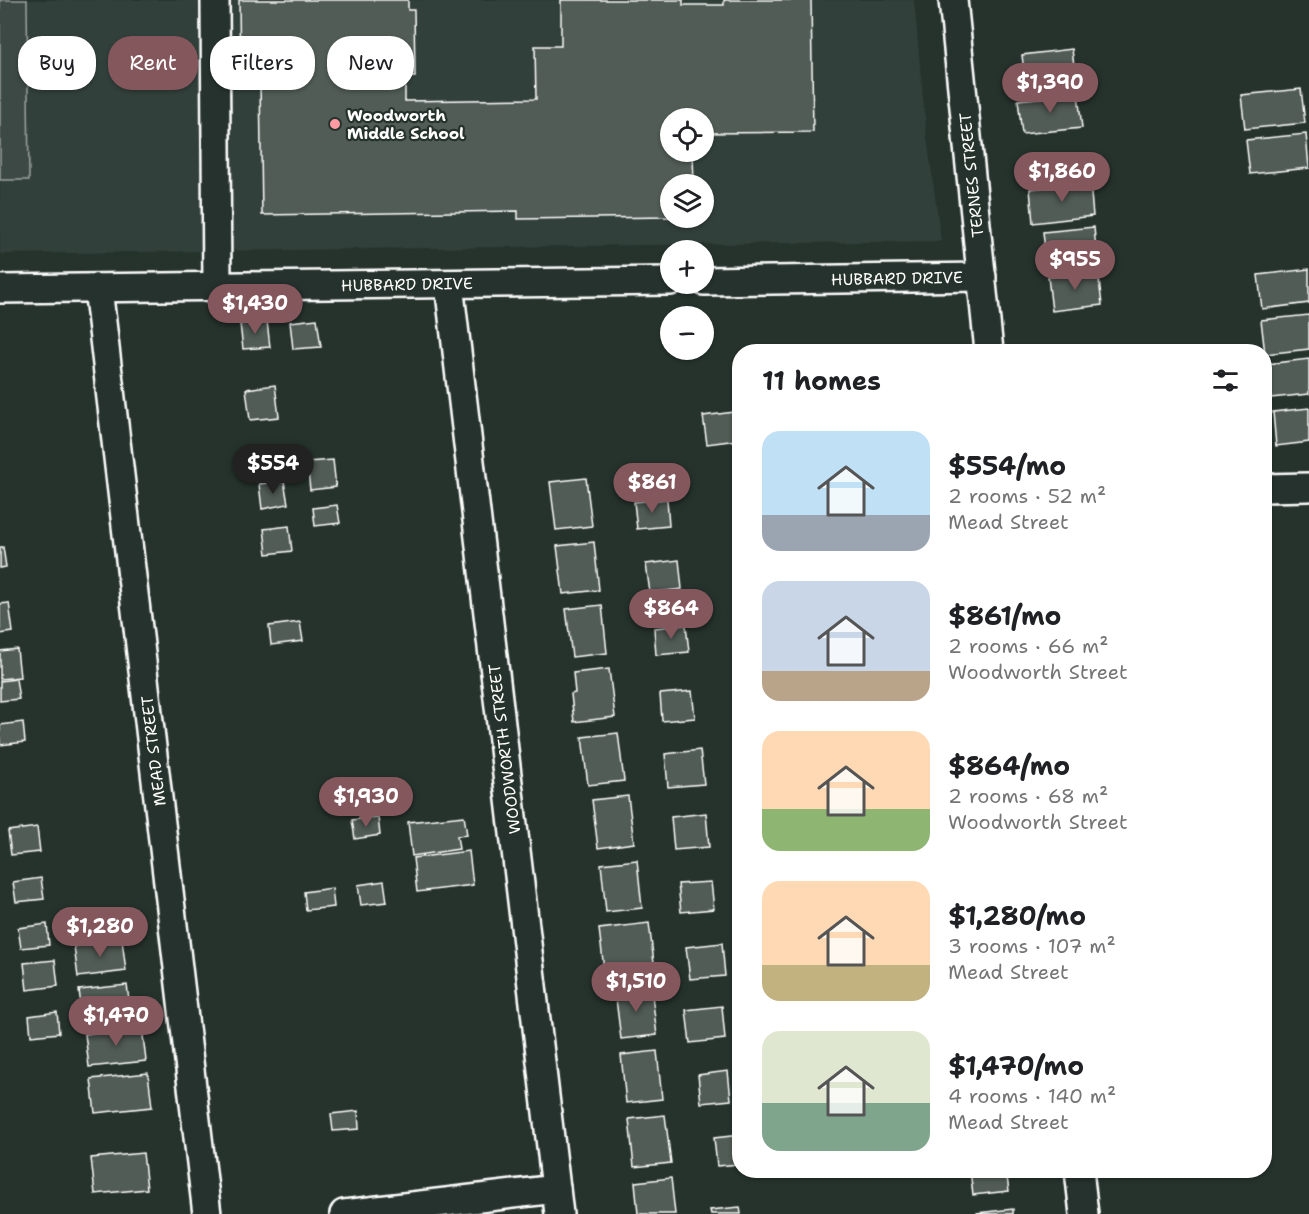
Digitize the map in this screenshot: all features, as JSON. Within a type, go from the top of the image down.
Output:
[{"type":"street","points":[[215,0],[217,287]]},
{"type":"street","name":"TERNES STREET","points":[[953,0],[988,344]]},
{"type":"street","name":"HUBBARD DRIVE","points":[[714,281],[982,277]]},
{"type":"street","name":"HUBBARD DRIVE","points":[[0,290],[660,281]]},
{"type":"street","name":"WOODWORTH STREET","points":[[448,284],[558,1202]]},
{"type":"street","name":"MEAD STREET","points":[[98,288],[207,1214]]},
{"type":"street","points":[[1272,488],[1309,487]]},
{"type":"street","points":[[1080,1178],[1084,1214]]},
{"type":"street","points":[[344,1214],[558,1202]]},
{"type":"shaded area","name":"Woodworth Middle School","points":[[0,0],[914,0],[926,130],[941,241],[714,244],[714,240],[660,240],[660,245],[0,254]]},
{"type":"shaded area","points":[[0,0],[27,0],[27,36],[18,36],[18,90],[28,90],[29,180],[0,180]]},
{"type":"building","points":[[239,0],[408,0],[408,10],[414,10],[415,77],[414,36],[327,36],[327,90],[405,90],[405,101],[536,99],[535,46],[561,46],[561,0],[683,0],[683,5],[724,5],[724,0],[811,0],[813,132],[714,133],[714,108],[660,108],[660,162],[693,162],[694,174],[660,174],[660,217],[518,219],[518,211],[262,215],[260,90],[315,90],[315,36],[239,36]]},
{"type":"building","points":[[1072,49],[1076,83],[1026,89],[1022,55]]},
{"type":"building","points":[[1301,89],[1305,123],[1245,129],[1241,95]]},
{"type":"building","points":[[1078,94],[1082,128],[1022,134],[1018,100]]},
{"type":"building","points":[[1306,134],[1309,168],[1250,174],[1246,140]]},
{"type":"building","points":[[1090,182],[1093,216],[1033,223],[1030,189]]},
{"type":"building","points":[[1094,227],[1097,261],[1047,267],[1043,232]]},
{"type":"building","points":[[1309,269],[1309,303],[1262,309],[1258,275]]},
{"type":"building","points":[[1098,271],[1102,305],[1052,311],[1048,277]]},
{"type":"building","points":[[1309,315],[1309,349],[1272,353],[1272,344],[1264,344],[1261,320]]},
{"type":"building","points":[[317,319],[321,347],[293,349],[290,322]]},
{"type":"building","points":[[267,321],[270,347],[243,349],[240,324]]},
{"type":"building","points":[[1309,359],[1309,394],[1272,398],[1272,363]]},
{"type":"building","points":[[275,385],[279,417],[250,420],[246,389]]},
{"type":"building","points":[[1309,408],[1309,442],[1276,446],[1273,412]]},
{"type":"building","points":[[732,412],[732,441],[707,444],[703,416]]},
{"type":"building","points":[[333,460],[336,487],[310,490],[307,462]]},
{"type":"building","points":[[586,478],[592,526],[556,530],[550,482]]},
{"type":"building","points":[[284,481],[288,504],[262,509],[259,484]]},
{"type":"building","points":[[667,499],[669,526],[637,529],[634,502]]},
{"type":"building","points":[[337,505],[340,523],[315,526],[313,508]]},
{"type":"building","points":[[289,526],[292,551],[267,554],[264,529]]},
{"type":"building","points":[[594,542],[599,590],[563,594],[557,546]]},
{"type":"building","points":[[0,547],[3,547],[6,567],[0,568]]},
{"type":"building","points":[[679,560],[682,589],[650,593],[646,564]]},
{"type":"building","points":[[9,603],[13,632],[0,634],[0,604]]},
{"type":"building","points":[[602,605],[607,653],[572,657],[566,609]]},
{"type":"building","points":[[300,622],[303,641],[271,645],[269,626]]},
{"type":"building","points":[[686,625],[689,652],[656,655],[654,628]]},
{"type":"building","points":[[17,649],[20,677],[0,679],[0,651]]},
{"type":"building","points":[[609,669],[615,717],[574,722],[571,694],[575,693],[573,673]]},
{"type":"building","points":[[16,679],[19,699],[0,701],[0,681]]},
{"type":"building","points":[[692,691],[695,718],[662,721],[660,694]]},
{"type":"building","points":[[23,722],[25,742],[0,745],[0,725]]},
{"type":"building","points":[[618,733],[624,781],[588,785],[582,737]]},
{"type":"building","points":[[700,750],[704,784],[668,787],[665,754]]},
{"type":"building","points":[[628,796],[634,843],[598,848],[592,800]]},
{"type":"building","points":[[706,813],[709,847],[674,850],[671,817]]},
{"type":"building","points":[[464,816],[467,835],[457,836],[459,849],[412,856],[408,822]]},
{"type":"building","points":[[378,817],[380,835],[355,839],[352,820]]},
{"type":"building","points":[[37,827],[40,852],[11,855],[8,831]]},
{"type":"building","points":[[469,851],[473,885],[417,892],[413,858]]},
{"type":"building","points":[[637,860],[642,908],[606,912],[601,864]]},
{"type":"building","points":[[41,878],[44,899],[16,902],[13,882]]},
{"type":"building","points":[[384,881],[387,902],[361,905],[358,885]]},
{"type":"building","points":[[711,882],[714,909],[681,912],[678,884]]},
{"type":"building","points":[[332,888],[334,907],[306,910],[304,892]]},
{"type":"building","points":[[649,923],[655,971],[605,977],[599,929]]},
{"type":"building","points":[[47,924],[49,945],[21,948],[18,928]]},
{"type":"building","points":[[122,940],[126,971],[78,977],[74,946]]},
{"type":"building","points":[[722,943],[725,976],[690,979],[686,947]]},
{"type":"building","points":[[55,960],[58,986],[27,990],[24,963]]},
{"type":"building","points":[[127,985],[131,1016],[83,1021],[79,990]]},
{"type":"building","points":[[651,987],[657,1035],[621,1039],[615,991]]},
{"type":"building","points":[[722,1006],[725,1039],[690,1043],[686,1010]]},
{"type":"building","points":[[57,1012],[59,1033],[31,1036],[29,1016]]},
{"type":"building","points":[[142,1027],[146,1061],[89,1067],[85,1034]]},
{"type":"building","points":[[657,1051],[662,1099],[626,1103],[621,1055]]},
{"type":"building","points":[[728,1071],[731,1100],[701,1103],[698,1075]]},
{"type":"building","points":[[148,1073],[152,1107],[95,1113],[91,1079]]},
{"type":"building","points":[[358,1111],[359,1129],[333,1131],[331,1114]]},
{"type":"building","points":[[665,1115],[671,1163],[634,1167],[629,1119]]},
{"type":"building","points":[[732,1136],[732,1165],[717,1166],[714,1138]]},
{"type":"building","points":[[143,1153],[147,1189],[95,1194],[91,1158]]},
{"type":"building","points":[[671,1178],[675,1214],[638,1214],[635,1182]]},
{"type":"building","points":[[971,1178],[1007,1178],[1009,1191],[973,1195]]},
{"type":"building","points":[[740,1207],[741,1214],[711,1214],[710,1210]]},
{"type":"building","points":[[1013,1209],[1013,1214],[977,1214],[977,1213]]},
{"type":"place","name":"Woodworth Middle School","points":[[335,124]]}]
